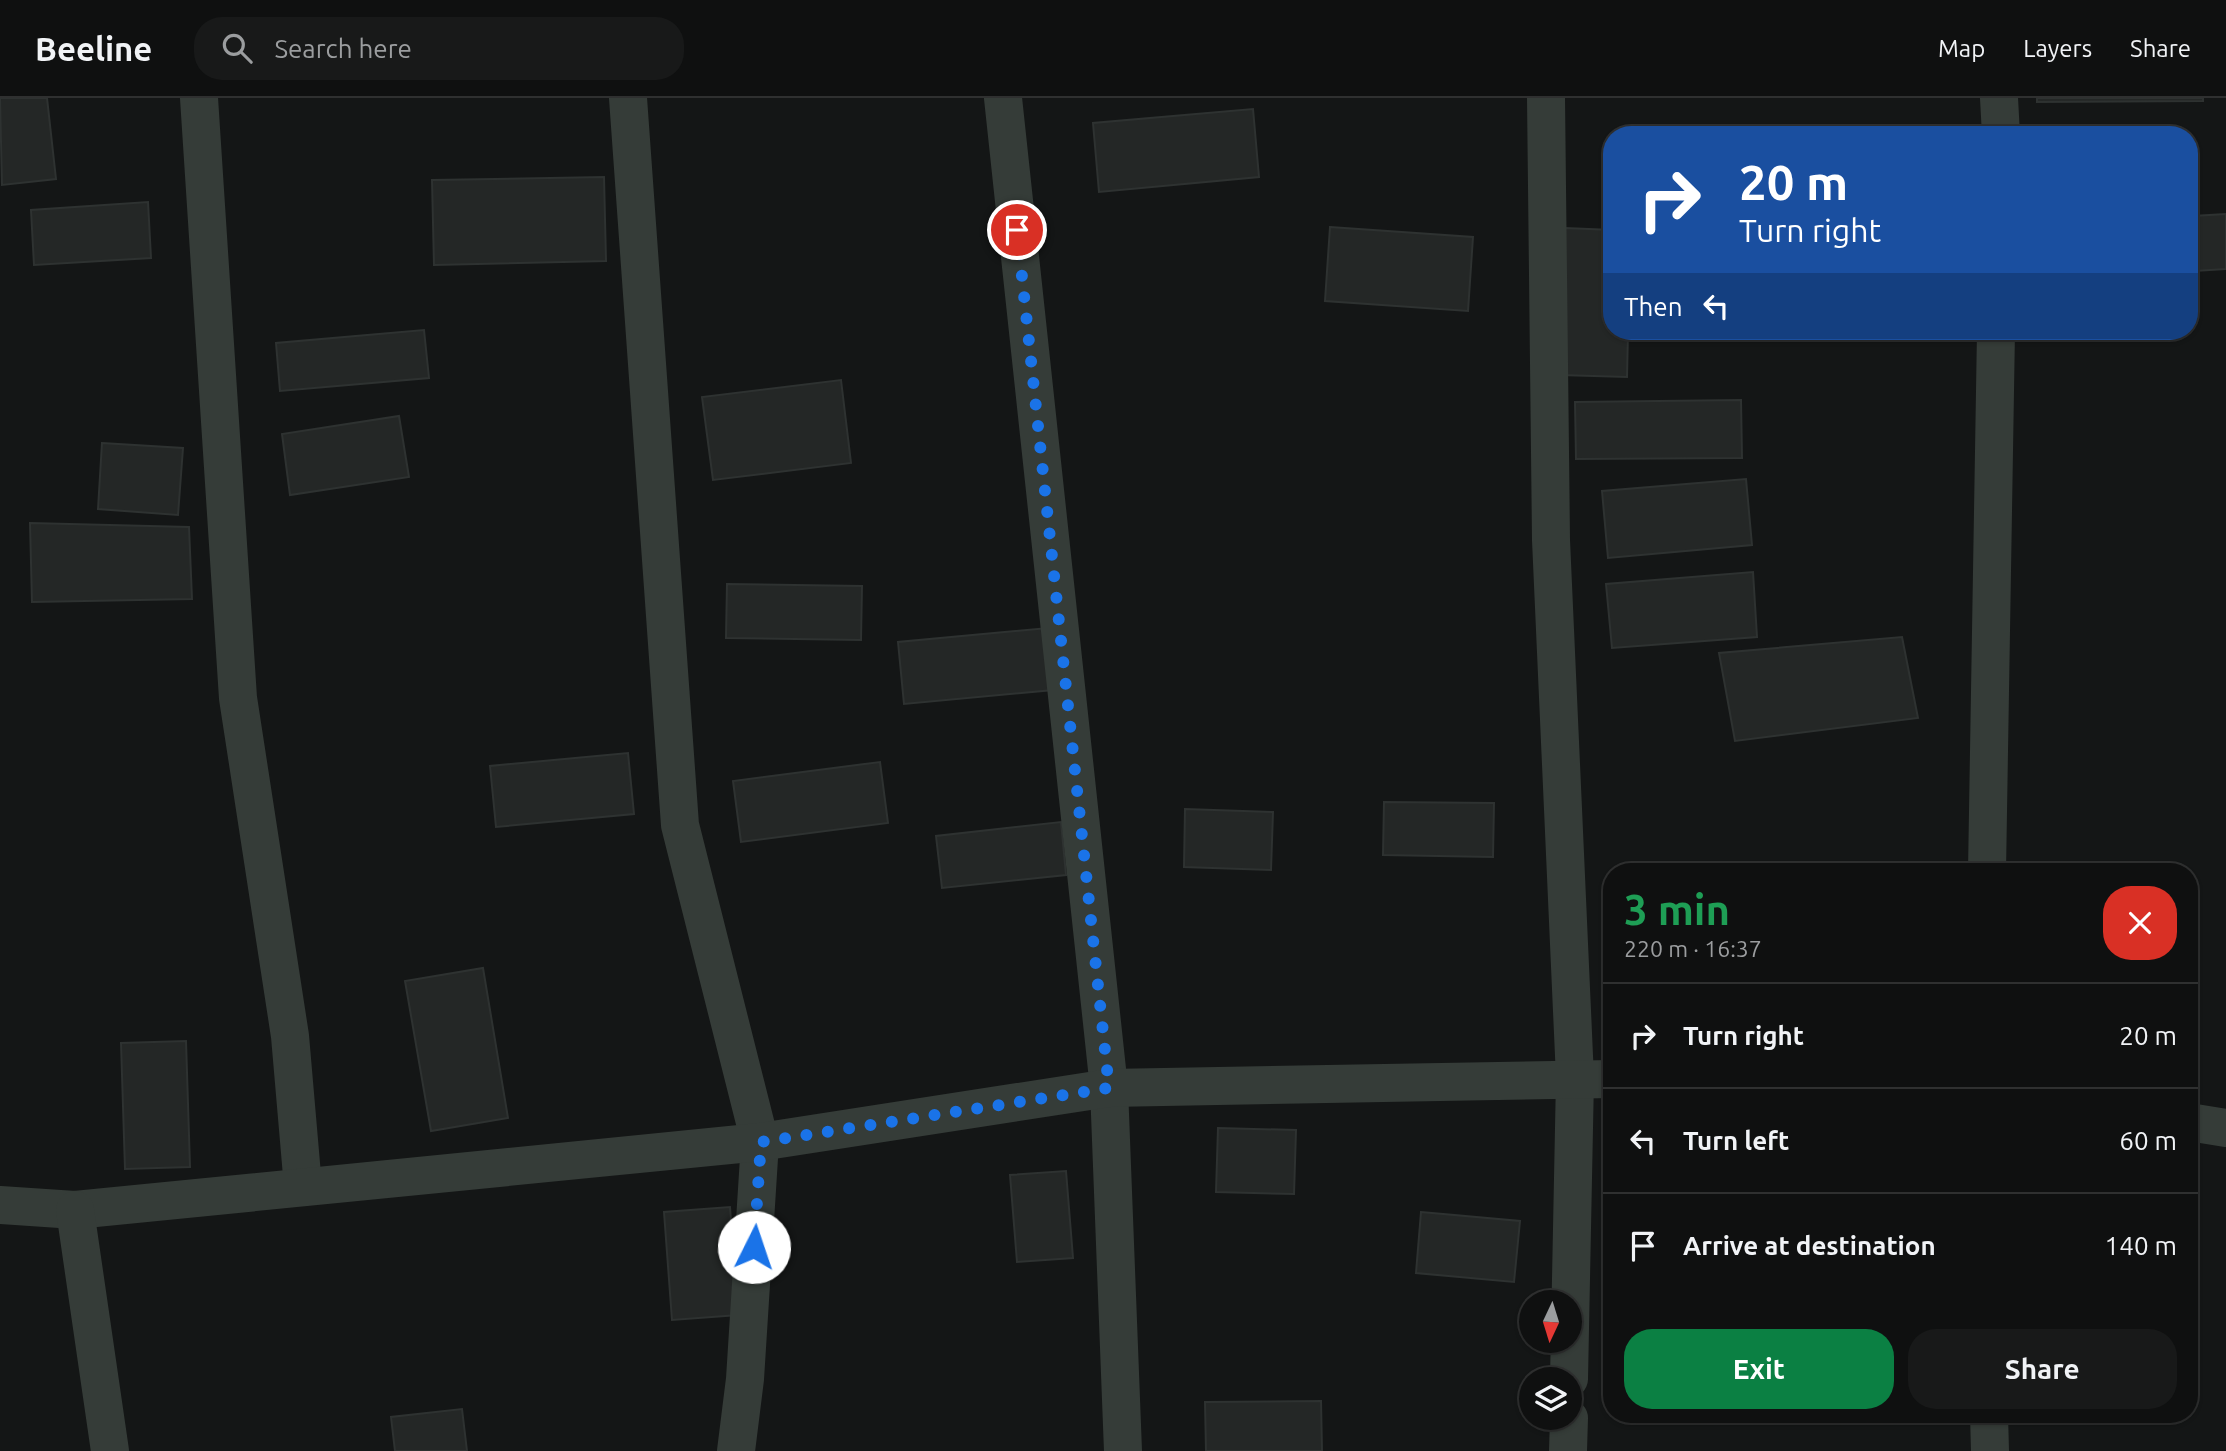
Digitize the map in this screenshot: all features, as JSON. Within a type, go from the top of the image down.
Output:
[{"type":"street","points":[[199,98],[238,698],[290,1037],[303,1187]]},
{"type":"street","points":[[628,98],[680,825],[761,1142],[745,1379],[736,1451]]},
{"type":"street","points":[[1003,98],[1109,1088],[1123,1451]]},
{"type":"street","points":[[1546,98],[1551,540],[1593,1078],[1570,1367]]},
{"type":"street","points":[[1999,98],[2001,126]]},
{"type":"street","points":[[1987,863],[1996,340]]},
{"type":"street","points":[[0,1205],[75,1210],[761,1142],[1109,1088],[1593,1078]]},
{"type":"street","points":[[2198,1123],[2226,1128]]},
{"type":"street","points":[[75,1210],[110,1451]]},
{"type":"street","points":[[1989,1423],[1990,1451]]},
{"type":"street","points":[[1568,1451],[1569,1430]]},
{"type":"building","points":[[0,98],[47,98],[56,179],[2,185]]},
{"type":"building","points":[[2037,98],[2203,98],[2203,101],[2037,102]]},
{"type":"building","points":[[1253,109],[1259,177],[1099,192],[1093,123]]},
{"type":"building","points":[[604,177],[606,261],[434,265],[432,180]]},
{"type":"building","points":[[148,202],[151,258],[34,265],[31,210]]},
{"type":"building","points":[[2226,214],[2226,269],[2198,271],[2198,216]]},
{"type":"building","points":[[1330,227],[1473,237],[1468,311],[1325,301]]},
{"type":"building","points":[[1565,228],[1603,230],[1603,340],[1628,340],[1627,377],[1560,375]]},
{"type":"building","points":[[424,330],[429,378],[280,391],[276,343]]},
{"type":"building","points":[[841,380],[851,463],[713,480],[702,397]]},
{"type":"building","points":[[1741,400],[1742,458],[1576,459],[1575,402]]},
{"type":"building","points":[[399,416],[409,477],[290,495],[282,434]]},
{"type":"building","points":[[102,443],[183,448],[178,515],[98,509]]},
{"type":"building","points":[[1746,479],[1752,545],[1608,558],[1602,491]]},
{"type":"building","points":[[30,523],[189,527],[192,599],[32,602]]},
{"type":"building","points":[[1753,572],[1757,637],[1612,648],[1606,584]]},
{"type":"building","points":[[727,584],[862,586],[861,640],[726,638]]},
{"type":"building","points":[[1059,627],[1064,689],[904,704],[898,642]]},
{"type":"building","points":[[1902,637],[1918,718],[1735,741],[1719,653]]},
{"type":"building","points":[[628,753],[634,814],[496,827],[490,766]]},
{"type":"building","points":[[880,762],[888,823],[741,842],[733,781]]},
{"type":"building","points":[[1384,802],[1494,803],[1493,857],[1383,855]]},
{"type":"building","points":[[1185,809],[1273,812],[1271,870],[1184,867]]},
{"type":"building","points":[[1061,822],[1066,875],[942,888],[936,836]]},
{"type":"building","points":[[483,968],[508,1118],[431,1131],[405,981]]},
{"type":"building","points":[[186,1041],[190,1167],[125,1169],[121,1043]]},
{"type":"building","points":[[1218,1128],[1296,1130],[1294,1194],[1216,1192]]},
{"type":"building","points":[[1066,1171],[1073,1258],[1017,1262],[1010,1175]]},
{"type":"building","points":[[730,1207],[738,1315],[672,1320],[664,1212]]},
{"type":"building","points":[[1421,1212],[1520,1221],[1514,1282],[1416,1273]]},
{"type":"building","points":[[1321,1401],[1322,1451],[1206,1451],[1205,1402]]},
{"type":"building","points":[[462,1409],[467,1451],[395,1451],[391,1417]]},
{"type":"route","points":[[754,1247],[761,1142],[1109,1088],[1017,230]]}]
